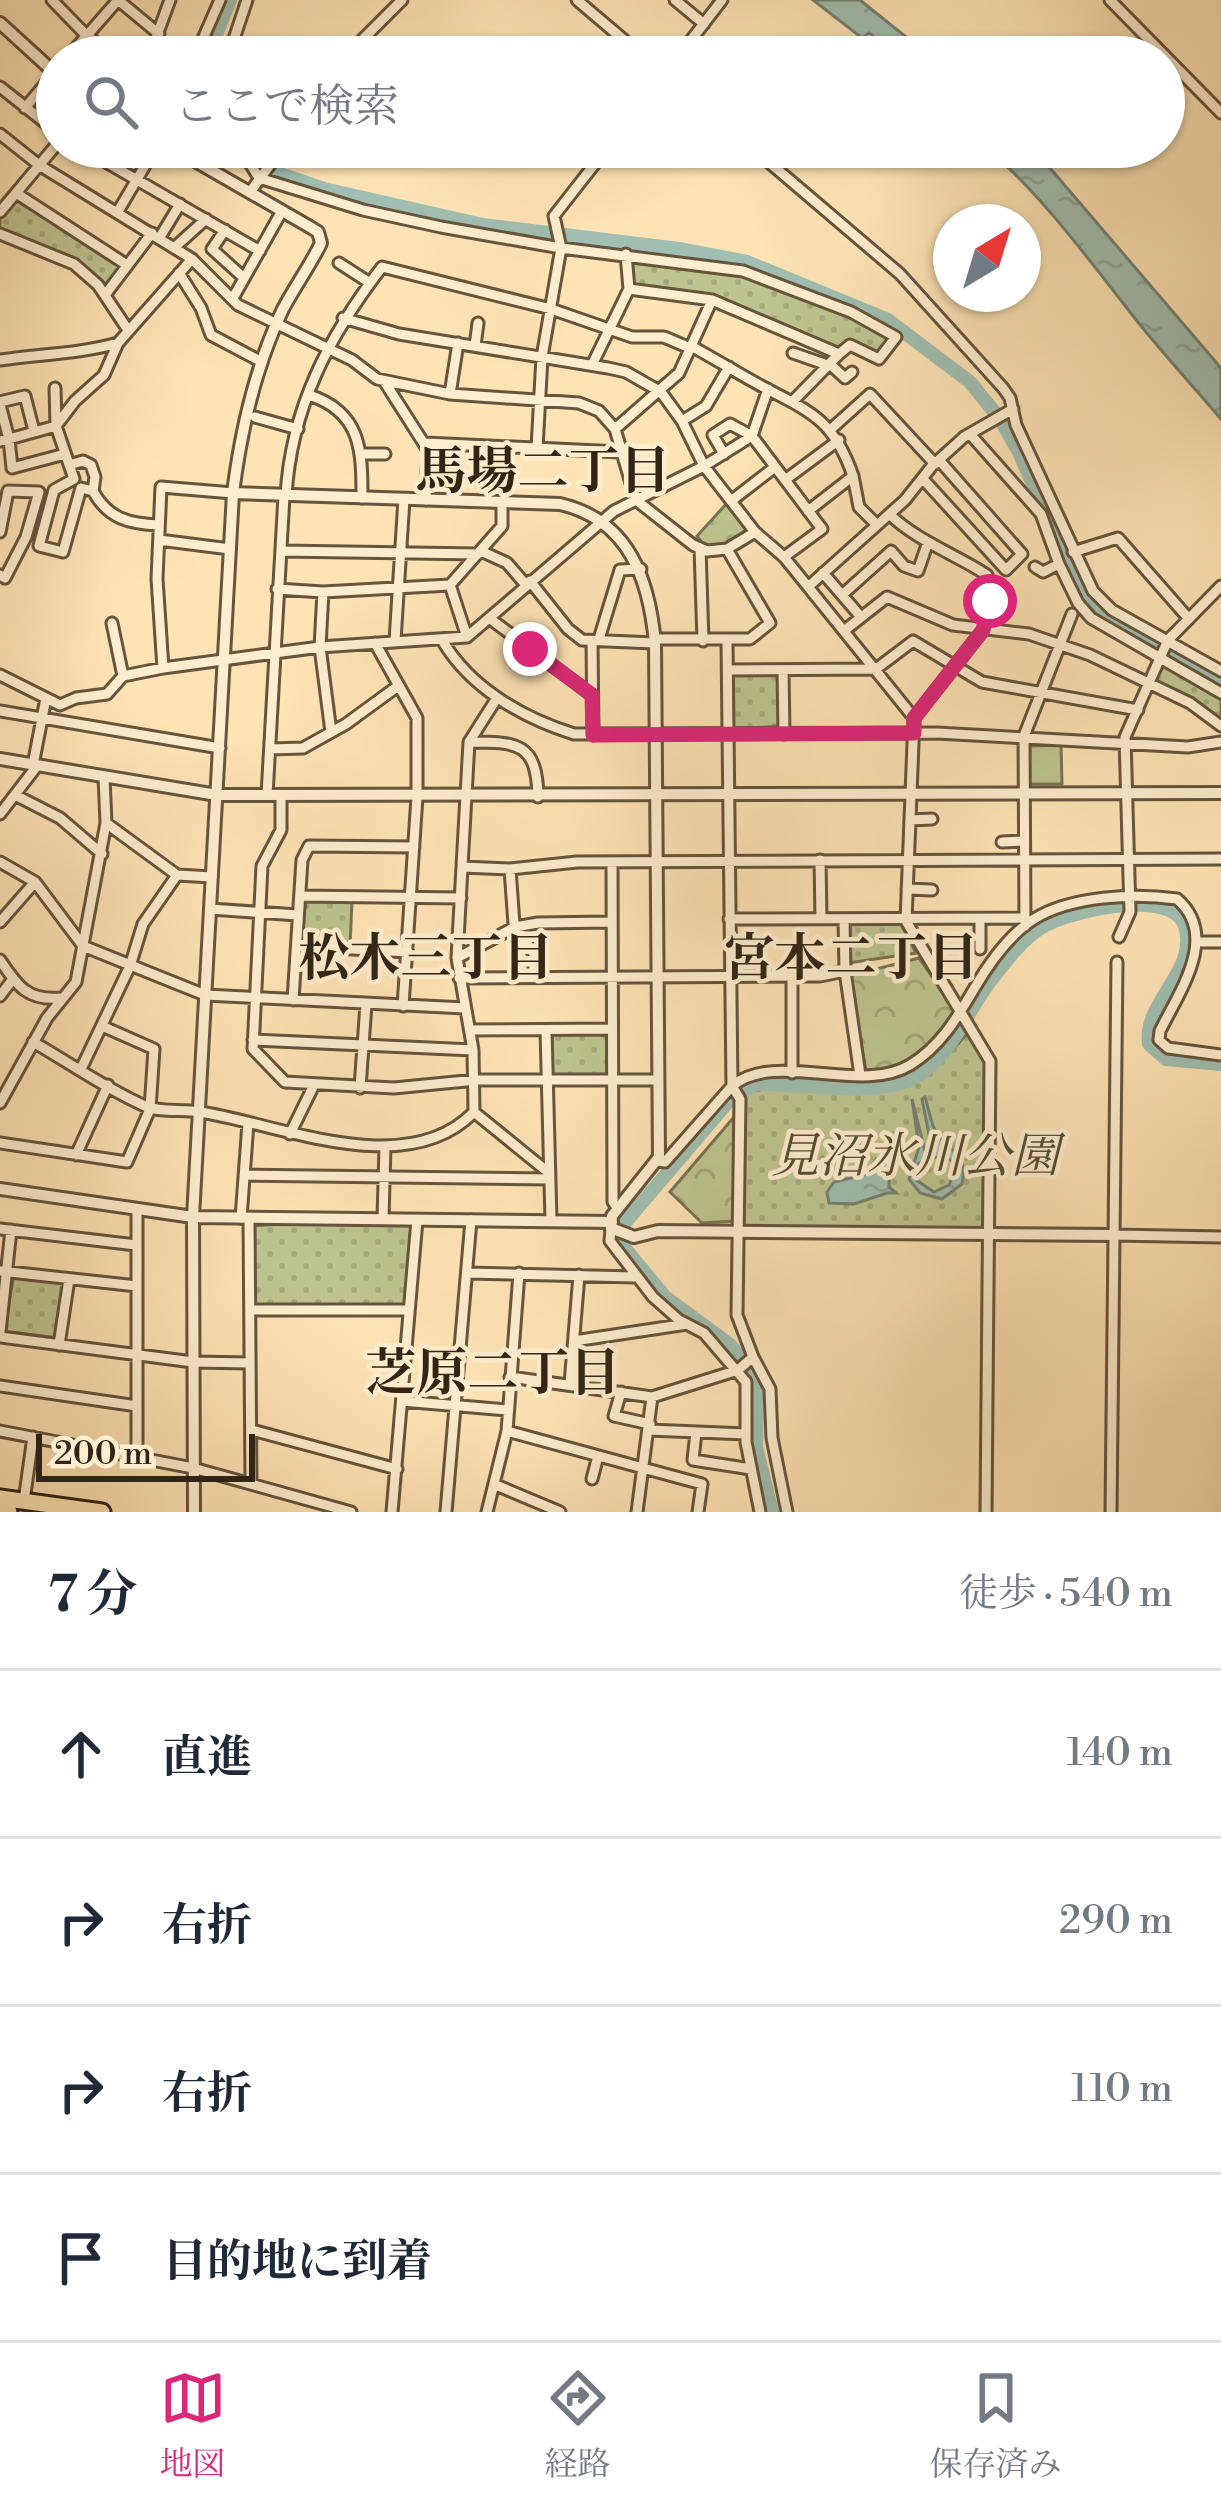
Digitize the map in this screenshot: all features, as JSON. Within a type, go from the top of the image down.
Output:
[{"type":"highway","points":[[0,1498],[102,1512]]},
{"type":"highway","points":[[0,1511],[9,1512]]},
{"type":"street","points":[[52,0],[87,36],[118,0],[159,34],[170,0]]},
{"type":"street","points":[[204,36],[220,0]]},
{"type":"street","points":[[235,36],[248,0]]},
{"type":"street","points":[[366,36],[402,0]]},
{"type":"street","points":[[577,0],[619,36]]},
{"type":"street","points":[[675,0],[704,24]]},
{"type":"street","points":[[695,36],[722,0]]},
{"type":"street","points":[[1111,0],[1146,36]]},
{"type":"street","points":[[0,23],[36,55]]},
{"type":"street","points":[[1185,76],[1221,113]]},
{"type":"street","points":[[0,87],[36,116]]},
{"type":"street","points":[[25,108],[36,96]]},
{"type":"street","points":[[0,134],[36,163]]},
{"type":"street","points":[[2,204],[37,168]]},
{"type":"street","points":[[44,168],[175,247],[238,305],[384,382],[450,394],[540,398],[590,407],[616,429],[636,500],[700,548],[728,549],[755,532]]},
{"type":"street","points":[[115,168],[260,251]]},
{"type":"street","points":[[117,213],[144,168]]},
{"type":"street","points":[[194,1512],[194,1216],[233,493],[246,414],[262,362],[321,243],[318,232],[208,168]]},
{"type":"street","points":[[261,168],[363,211],[561,248],[742,271],[851,312],[896,337],[879,359],[850,345],[794,401]]},
{"type":"street","points":[[250,192],[266,168]]},
{"type":"street","points":[[537,448],[542,357],[561,248],[554,216],[592,168]]},
{"type":"street","points":[[776,168],[900,274],[1003,388],[1004,415],[1016,425],[1093,591],[1221,693]]},
{"type":"street","points":[[16,193],[127,265]]},
{"type":"street","points":[[105,295],[180,204]]},
{"type":"street","points":[[233,298],[282,211]]},
{"type":"street","points":[[175,247],[206,219]]},
{"type":"street","points":[[225,230],[212,250],[244,278]]},
{"type":"street","points":[[0,233],[74,264],[105,295],[128,330]]},
{"type":"street","points":[[592,365],[629,289],[626,254]]},
{"type":"street","points":[[5,440],[56,426],[110,368],[118,343],[192,259]]},
{"type":"street","points":[[339,263],[370,283]]},
{"type":"street","points":[[266,795],[289,453],[326,348],[382,267],[551,309],[632,337],[664,337],[729,367],[794,401],[830,430],[853,476],[860,507],[876,524]]},
{"type":"street","points":[[179,273],[211,335],[262,362]]},
{"type":"street","points":[[629,289],[712,301],[839,354]]},
{"type":"street","points":[[616,429],[679,373],[712,301]]},
{"type":"street","points":[[343,318],[458,344],[626,372],[661,392],[704,466],[755,532],[784,557],[914,718],[906,919],[910,933],[990,1061],[986,1512]]},
{"type":"street","points":[[475,346],[478,323]]},
{"type":"street","points":[[0,360],[81,353],[118,343]]},
{"type":"street","points":[[450,394],[458,344]]},
{"type":"street","points":[[793,352],[845,377],[852,372]]},
{"type":"street","points":[[682,422],[706,406],[729,367]]},
{"type":"street","points":[[384,382],[428,450],[425,500]]},
{"type":"street","points":[[55,388],[56,426],[74,479],[54,490],[39,546],[63,552],[81,488],[93,491]]},
{"type":"street","points":[[0,675],[60,705],[106,694],[123,676],[164,668],[320,647],[467,637],[601,522],[752,436],[767,389]]},
{"type":"street","points":[[830,430],[870,394],[1022,554],[1006,570],[923,479]]},
{"type":"street","points":[[309,395],[328,402],[362,443],[362,498]]},
{"type":"street","points":[[34,431],[25,396],[0,403],[12,468],[83,461],[92,465],[93,491],[102,506],[132,524],[159,525]]},
{"type":"street","points":[[808,586],[889,514],[937,462],[970,434],[1004,415]]},
{"type":"street","points":[[255,417],[298,429]]},
{"type":"street","points":[[724,454],[712,435],[730,424],[752,436],[822,529],[784,557]]},
{"type":"street","points":[[970,434],[1041,514],[1075,609],[1221,671]]},
{"type":"street","points":[[785,480],[838,440]]},
{"type":"street","points":[[425,443],[620,452]]},
{"type":"street","points":[[362,454],[385,454]]},
{"type":"street","points":[[731,501],[775,467]]},
{"type":"street","points":[[808,511],[853,476]]},
{"type":"street","points":[[164,668],[160,487],[285,496],[560,504],[618,535],[640,568],[655,641],[658,1161],[618,1209],[610,1241],[652,1298],[704,1334],[738,1370],[748,1391],[746,1433],[760,1512]]},
{"type":"street","points":[[0,532],[8,491],[39,492],[26,537],[5,578],[0,575]]},
{"type":"street","points":[[395,641],[404,500]]},
{"type":"street","points":[[278,589],[323,592],[450,585],[502,526],[502,502]]},
{"type":"street","points":[[889,514],[927,545],[987,575],[991,588],[983,630],[914,718]]},
{"type":"street","points":[[1073,552],[1118,538],[1189,619]]},
{"type":"street","points":[[159,540],[230,549]]},
{"type":"street","points":[[842,595],[891,551],[904,566],[918,571],[927,545]]},
{"type":"street","points":[[700,548],[704,641]]},
{"type":"street","points":[[280,551],[479,553],[507,563],[582,640],[750,639],[770,622],[728,549]]},
{"type":"street","points":[[1035,567],[1043,572],[1059,564]]},
{"type":"street","points":[[593,735],[596,640],[620,570],[640,568]]},
{"type":"street","points":[[823,573],[861,617]]},
{"type":"street","points":[[450,585],[467,637]]},
{"type":"street","points":[[1119,937],[1130,903],[1125,742],[1164,649],[1221,586]]},
{"type":"street","points":[[323,592],[320,647],[331,732]]},
{"type":"street","points":[[845,630],[887,597],[953,625],[1015,631],[1060,644],[1190,704],[1221,727]]},
{"type":"street","points":[[658,1161],[665,1162],[732,1086],[754,1074],[893,1073],[907,1067],[966,1017],[990,964],[1025,922],[1024,736],[1075,609]]},
{"type":"street","points":[[489,618],[592,695]]},
{"type":"street","points":[[112,623],[123,676]]},
{"type":"street","points":[[442,640],[497,698],[540,723],[574,734],[914,733],[1188,747],[1221,742]]},
{"type":"street","points":[[727,641],[732,1086],[740,1099],[737,1315],[751,1358],[770,1389],[772,1438],[787,1512]]},
{"type":"street","points":[[728,670],[876,669],[913,641],[982,682],[1138,710]]},
{"type":"street","points":[[375,643],[417,718],[417,797],[403,1006]]},
{"type":"street","points":[[783,670],[784,734]]},
{"type":"street","points":[[270,748],[303,748],[398,686]]},
{"type":"street","points":[[0,814],[35,765],[46,698]]},
{"type":"street","points":[[33,1042],[150,1109],[199,1112],[290,1134],[385,1146],[453,1130],[474,1112],[476,1080],[457,958],[469,742],[497,698]]},
{"type":"street","points":[[0,711],[220,748]]},
{"type":"street","points":[[469,742],[508,742],[528,751],[537,770],[538,797]]},
{"type":"street","points":[[0,759],[217,795],[1221,793]]},
{"type":"street","points":[[0,1103],[33,1042],[76,982],[106,823],[104,777]]},
{"type":"street","points":[[15,795],[68,824],[101,854]]},
{"type":"street","points":[[281,795],[281,830],[262,866],[253,1049],[285,1082],[360,1088],[476,1080],[658,1079]]},
{"type":"street","points":[[910,820],[932,819]]},
{"type":"street","points":[[106,823],[177,875],[212,877]]},
{"type":"street","points":[[1002,842],[1024,841]]},
{"type":"street","points":[[293,1000],[302,860],[309,846],[414,847]]},
{"type":"street","points":[[462,867],[729,860],[1221,859]]},
{"type":"street","points":[[820,860],[821,919]]},
{"type":"street","points":[[0,862],[35,882],[83,946],[205,994],[465,1008]]},
{"type":"street","points":[[612,862],[613,1202],[618,1209]]},
{"type":"street","points":[[510,869],[515,927],[534,954],[534,977]]},
{"type":"street","points":[[81,1069],[130,966],[143,924],[177,875]]},
{"type":"street","points":[[0,922],[35,882]]},
{"type":"street","points":[[908,889],[932,890]]},
{"type":"street","points":[[299,896],[461,898]]},
{"type":"street","points":[[729,919],[1025,922],[1082,903],[1177,899],[1193,919],[1197,942],[1191,968],[1159,1040],[1168,1048],[1221,1055]]},
{"type":"street","points":[[210,909],[298,915]]},
{"type":"street","points":[[844,919],[845,971],[860,1075]]},
{"type":"street","points":[[980,919],[980,949]]},
{"type":"street","points":[[457,958],[515,927],[610,922]]},
{"type":"street","points":[[1197,942],[1221,942]]},
{"type":"street","points":[[296,946],[408,952]]},
{"type":"street","points":[[0,960],[13,979],[39,1000],[63,998]]},
{"type":"street","points":[[1111,1512],[1117,962]]},
{"type":"street","points":[[458,978],[793,976],[845,971]]},
{"type":"street","points":[[792,1073],[793,976]]},
{"type":"street","points":[[0,996],[13,979]]},
{"type":"street","points":[[360,1088],[366,1004]]},
{"type":"street","points":[[0,1143],[127,1162],[150,1109],[154,1049],[102,1026]]},
{"type":"street","points":[[470,1030],[611,1029]]},
{"type":"street","points":[[546,1030],[551,1221]]},
{"type":"street","points":[[253,1040],[473,1049]]},
{"type":"street","points":[[290,1134],[314,1084]]},
{"type":"street","points":[[76,1155],[108,1085]]},
{"type":"street","points":[[474,1112],[550,1176]]},
{"type":"street","points":[[248,1123],[244,1175],[250,1484]]},
{"type":"street","points":[[383,1220],[385,1146]]},
{"type":"street","points":[[244,1175],[550,1176]]},
{"type":"street","points":[[0,1189],[194,1216],[551,1221],[612,1225],[626,1234],[1221,1238]]},
{"type":"street","points":[[137,1210],[137,1457]]},
{"type":"street","points":[[392,1512],[417,1220]]},
{"type":"street","points":[[446,1512],[471,1220]]},
{"type":"street","points":[[136,1245],[6,1230],[0,1335],[193,1362],[250,1363]]},
{"type":"street","points":[[3,1272],[137,1286]]},
{"type":"street","points":[[467,1273],[635,1276]]},
{"type":"street","points":[[487,1512],[507,1430],[519,1274]]},
{"type":"street","points":[[570,1384],[579,1275]]},
{"type":"street","points":[[59,1345],[68,1279]]},
{"type":"street","points":[[250,1310],[409,1310]]},
{"type":"street","points":[[574,1341],[687,1324]]},
{"type":"street","points":[[511,1377],[652,1397],[738,1370],[751,1358]]},
{"type":"street","points":[[0,1386],[137,1406]]},
{"type":"street","points":[[621,1392],[614,1416],[650,1427],[746,1433]]},
{"type":"street","points":[[637,1512],[652,1397]]},
{"type":"street","points":[[402,1401],[507,1410]]},
{"type":"street","points":[[252,1430],[397,1469]]},
{"type":"street","points":[[507,1430],[703,1484],[698,1512]]},
{"type":"street","points":[[0,1431],[193,1468],[321,1508],[351,1512]]},
{"type":"street","points":[[696,1432],[693,1460],[751,1469]]},
{"type":"street","points":[[24,1501],[33,1437]]},
{"type":"street","points":[[592,1479],[598,1456]]},
{"type":"street","points":[[496,1485],[560,1512]]},
{"type":"green space","points":[[14,199],[121,269],[102,288],[93,276],[0,231],[0,216]]},
{"type":"green space","points":[[631,256],[744,274],[893,336],[880,355],[838,349],[711,296],[632,287]]},
{"type":"green space","points":[[728,502],[749,532],[721,546],[704,545],[697,536]]},
{"type":"green space","points":[[1162,662],[1221,696],[1221,721],[1156,682]]},
{"type":"green space","points":[[777,672],[780,726],[733,729],[731,675]]},
{"type":"green space","points":[[1061,745],[1062,784],[1029,784],[1029,746]]},
{"type":"green space","points":[[306,900],[352,901],[350,946],[300,941]]},
{"type":"green space","points":[[900,922],[916,953],[848,963],[850,923]]},
{"type":"green space","points":[[919,958],[956,1011],[918,1054],[896,1066],[866,1071],[849,976]]},
{"type":"green space","name":"見沼氷川公園","points":[[969,1031],[986,1065],[986,1231],[743,1229],[743,1095],[770,1089],[875,1092],[894,1088],[930,1070]]},
{"type":"green space","points":[[552,1033],[606,1033],[609,1074],[552,1077]]},
{"type":"green space","points":[[734,1117],[736,1221],[702,1223],[670,1192]]},
{"type":"green space","points":[[412,1223],[405,1307],[253,1305],[251,1226]]},
{"type":"green space","points":[[14,1274],[64,1281],[58,1338],[4,1331]]},
{"type":"water","points":[[813,0],[860,0],[905,36],[859,36]]},
{"type":"water","points":[[1008,168],[1050,168],[1221,368],[1221,419],[1146,333]]},
{"type":"water","points":[[925,1097],[935,1131],[963,1166],[962,1184],[942,1199],[920,1193],[909,1179],[919,1147],[912,1099],[925,1151],[932,1150]],"holes":[[[947,1157],[957,1166],[949,1185],[934,1192],[916,1180],[917,1165],[926,1158]]]},
{"type":"water","points":[[876,1159],[890,1165],[889,1187],[896,1193],[854,1204],[829,1203],[827,1192],[834,1182],[864,1175]]},
{"type":"waterway","points":[[215,36],[230,0]]},
{"type":"waterway","points":[[268,168],[324,189],[483,225],[747,262],[888,320],[970,382],[1000,419],[1073,576],[1096,608],[1221,681]]},
{"type":"waterway","points":[[772,1512],[756,1447],[757,1387],[752,1372],[730,1345],[665,1297],[618,1240],[623,1225],[727,1103],[757,1084],[863,1089],[920,1074],[942,1054],[991,980],[1033,933],[1063,918],[1123,905],[1163,908],[1177,914],[1185,926],[1184,958],[1154,1014],[1149,1044],[1166,1059],[1221,1064]]},
{"type":"waterway","points":[[1120,1231],[1169,1231]]},
{"type":"waterway","points":[[1182,1232],[1221,1232]]},
{"type":"district","name":"馬場二丁目","points":[[543,473]]},
{"type":"district","name":"松木三丁目","points":[[426,960]]},
{"type":"district","name":"宮本二丁目","points":[[851,960]]},
{"type":"district","name":"芝原二丁目","points":[[493,1375]]},
{"type":"route","points":[[530,649],[592,695],[593,735],[914,733],[914,718],[983,630],[990,601]]}]
